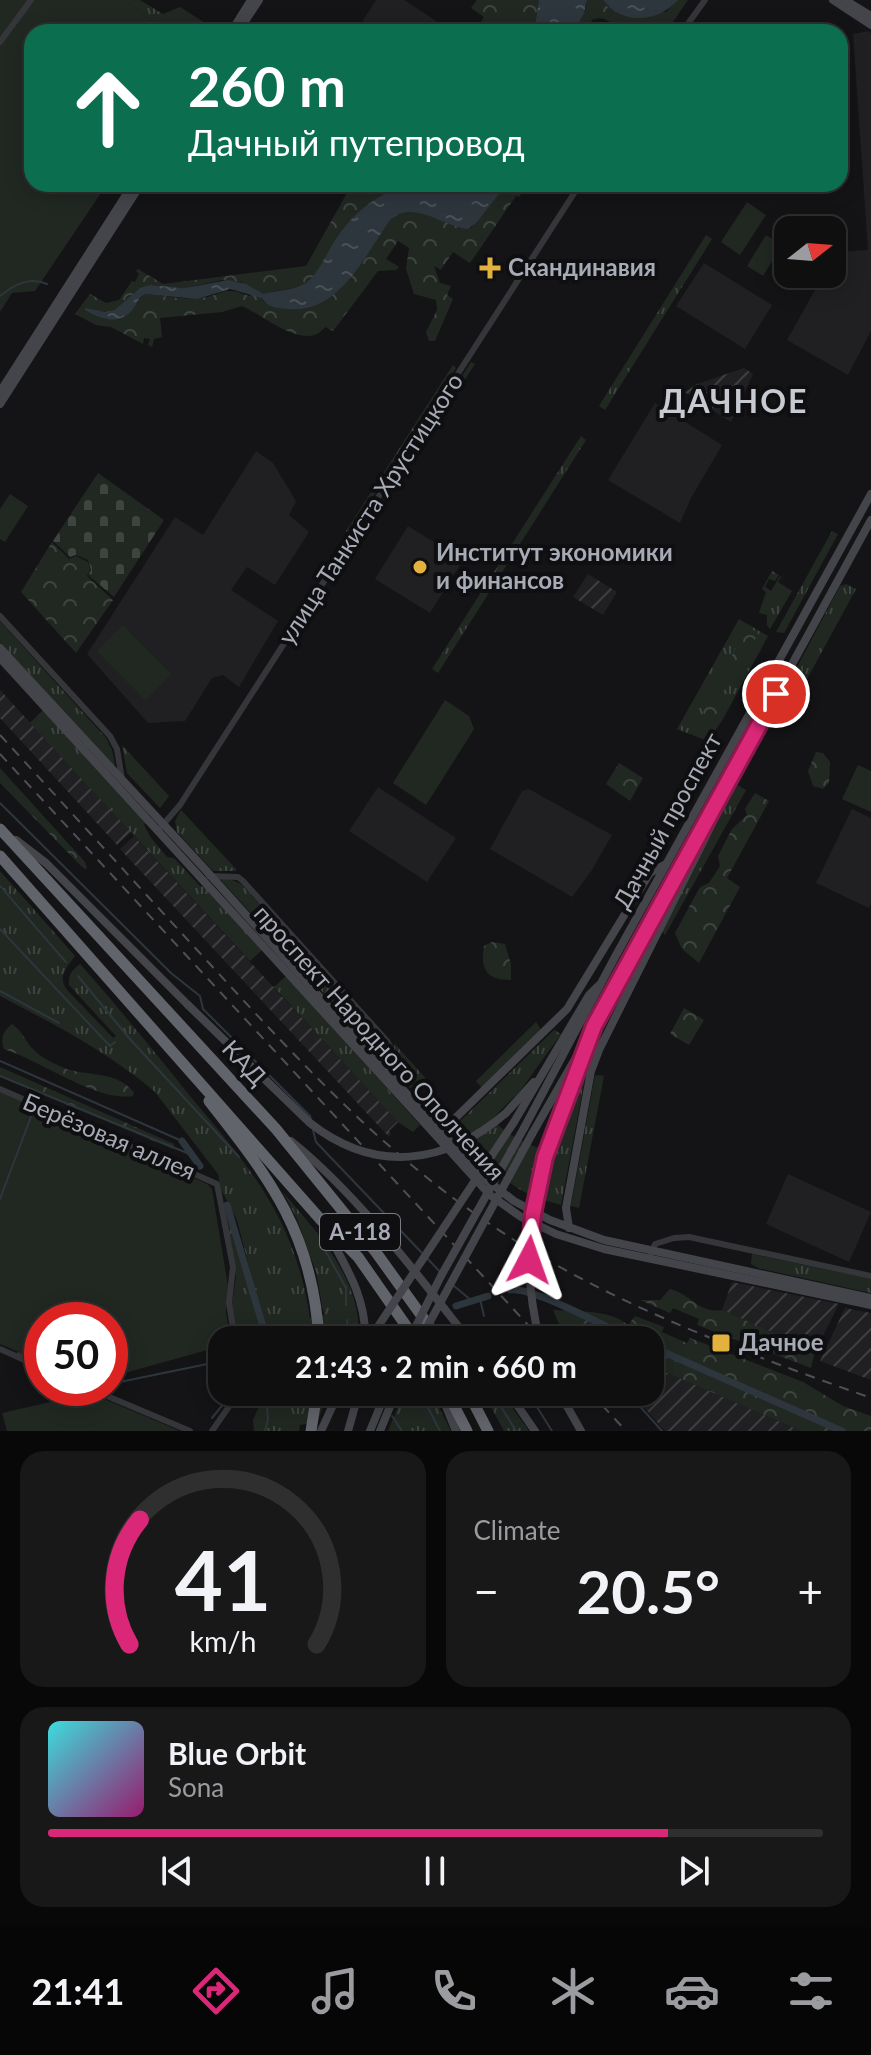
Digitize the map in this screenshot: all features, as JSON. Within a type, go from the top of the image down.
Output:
[{"type":"highway","name":"КАД","points":[[0,828],[276,1129],[375,1251],[429,1326]]},
{"type":"highway","name":"КАД","points":[[0,856],[321,1220],[358,1257],[408,1326]]},
{"type":"highway","points":[[180,1058],[207,1099],[268,1178],[286,1208],[307,1260],[318,1326]]},
{"type":"highway","points":[[311,1431],[315,1406]]},
{"type":"highway","points":[[454,1406],[467,1431]]},
{"type":"highway","points":[[475,1406],[488,1431]]},
{"type":"main road","points":[[236,24],[251,0]]},
{"type":"main road","points":[[243,24],[259,0]]},
{"type":"main road","points":[[833,0],[871,25]]},
{"type":"main road","points":[[845,0],[871,16]]},
{"type":"main road","points":[[0,392],[128,192]]},
{"type":"main road","points":[[0,404],[136,192]]},
{"type":"main road","name":"Дачный проспект","points":[[604,980],[871,494]]},
{"type":"main road","name":"Дачный проспект","points":[[594,1026],[871,520]]},
{"type":"main road","name":"проспект Народного Ополчения","points":[[0,648],[122,779],[161,828],[209,876],[392,1077],[480,1186],[521,1217],[577,1242],[871,1298]]},
{"type":"main road","name":"проспект Народного Ополчения","points":[[0,658],[161,828],[439,1134],[507,1196],[569,1228],[651,1255],[871,1305]]},
{"type":"main road","points":[[569,1228],[566,1208],[591,1071],[715,817],[715,806]]},
{"type":"main road","points":[[0,828],[46,863],[310,1123],[338,1142],[379,1155],[413,1157],[448,1149],[464,1143],[506,1113],[550,1064]]},
{"type":"main road","points":[[439,1134],[567,1009],[650,873],[667,863]]},
{"type":"main road","points":[[377,1326],[488,1163],[589,995],[604,980]]},
{"type":"main road","points":[[416,1326],[604,980]]},
{"type":"main road","points":[[426,1326],[594,1026]]},
{"type":"main road","points":[[537,1326],[529,1260],[536,1193],[554,1131],[594,1026]]},
{"type":"main road","points":[[276,1129],[309,1156],[358,1207],[458,1326]]},
{"type":"main road","points":[[321,1220],[359,1294],[365,1326]]},
{"type":"main road","points":[[321,1431],[333,1406]]},
{"type":"main road","points":[[348,1431],[355,1406]]},
{"type":"main road","points":[[370,1431],[380,1406]]},
{"type":"main road","points":[[380,1431],[390,1406]]},
{"type":"main road","points":[[446,1406],[456,1431]]},
{"type":"main road","points":[[518,1406],[535,1431]]},
{"type":"main road","points":[[564,1406],[574,1431]]},
{"type":"main road","points":[[566,1406],[581,1431]]},
{"type":"street","points":[[0,42],[31,0]]},
{"type":"street","points":[[688,24],[705,0]]},
{"type":"street","name":"улица Танкиста Хрустицкого","points":[[161,828],[180,805],[575,192]]},
{"type":"street","points":[[0,616],[110,736],[117,749],[122,779]]},
{"type":"street","points":[[209,876],[238,877],[253,892],[387,1041],[392,1050],[392,1077]]},
{"type":"street","name":"Берёзовая аллея","points":[[0,1089],[217,1184],[233,1267],[229,1303],[233,1326]]},
{"type":"street","points":[[651,1255],[655,1244],[681,1236],[871,1276]]},
{"type":"street","points":[[0,1349],[24,1360]]},
{"type":"street","points":[[128,1405],[190,1431]]},
{"type":"street","points":[[212,1431],[229,1406]]},
{"type":"shaded area","points":[[376,0],[404,0],[441,24],[361,24]]},
{"type":"shaded area","points":[[869,31],[871,34],[871,331],[848,375],[787,340],[816,288],[846,288],[846,251],[868,250],[853,34]]},
{"type":"shaded area","points":[[704,263],[772,305],[745,349],[676,306]]},
{"type":"shaded area","points":[[744,368],[753,374],[731,422],[685,392],[697,384]]},
{"type":"shaded area","points":[[655,403],[722,445],[680,523],[608,480]]},
{"type":"shaded area","points":[[256,451],[273,463],[296,501],[289,515],[309,532],[275,585],[247,567],[231,590],[278,621],[239,687],[223,675],[212,678],[185,721],[148,723],[87,654],[175,517],[203,535]]},
{"type":"shaded area","name":"Институт экономики и финансов","points":[[408,526],[463,560],[430,613],[375,579]]},
{"type":"shaded area","points":[[588,574],[617,592],[603,615],[573,597]]},
{"type":"shaded area","points":[[0,690],[131,832],[117,845],[0,718]]},
{"type":"shaded area","points":[[378,787],[456,838],[427,882],[349,831]]},
{"type":"shaded area","points":[[529,789],[612,835],[572,897],[490,849],[522,791]]},
{"type":"shaded area","points":[[852,809],[871,818],[869,908],[816,883]]},
{"type":"shaded area","points":[[134,836],[398,1122],[389,1131],[389,1137],[120,849]]},
{"type":"shaded area","points":[[788,1174],[871,1212],[849,1262],[766,1224]]},
{"type":"shaded area","points":[[732,1282],[839,1304],[815,1351],[722,1310]]},
{"type":"shaded area","points":[[845,1308],[871,1313],[871,1380],[820,1361]]},
{"type":"shaded area","points":[[664,1371],[801,1431],[665,1431],[643,1406],[664,1406]]},
{"type":"green space","points":[[0,0],[125,0],[156,24],[24,24],[24,192],[102,192],[35,291],[12,293],[0,312]]},
{"type":"green space","points":[[125,0],[140,0],[163,14],[180,7],[206,24],[156,24]]},
{"type":"green space","points":[[477,0],[539,0],[535,24],[480,24],[484,17],[471,8]]},
{"type":"green space","points":[[587,0],[603,0],[608,7],[666,12],[678,0],[688,0],[672,24],[612,24],[597,18],[590,24],[578,24]]},
{"type":"green space","points":[[348,192],[389,192],[355,216],[308,282],[267,294],[262,297],[264,302],[347,276],[359,265],[382,228],[397,214],[412,211],[471,228],[500,192],[522,192],[519,197],[516,196],[470,263],[453,252],[441,270],[434,266],[440,283],[451,286],[447,295],[453,299],[435,341],[429,341],[426,332],[437,310],[436,300],[414,294],[406,269],[409,248],[398,241],[386,259],[399,267],[378,271],[333,331],[325,327],[317,334],[296,334],[242,306],[222,312],[160,318],[162,337],[154,339],[152,347],[148,345],[150,339],[144,338],[143,344],[111,327],[96,325],[75,314],[90,294],[106,303],[119,300],[132,281],[135,282],[138,269],[163,284],[306,266]],"holes":[[[222,280],[241,282],[258,292],[249,296],[226,291],[191,298],[145,294],[132,309],[115,319],[103,318],[85,310],[116,310],[135,292],[150,285],[185,288]]]},
{"type":"green space","points":[[747,202],[766,215],[740,255],[721,242]]},
{"type":"green space","points":[[706,235],[712,239],[605,410],[599,406]]},
{"type":"green space","points":[[766,235],[774,240],[774,258],[763,276],[747,266]]},
{"type":"green space","points":[[471,362],[475,364],[374,520],[371,518]]},
{"type":"green space","points":[[453,365],[456,368],[349,534],[346,531]]},
{"type":"green space","points":[[581,436],[586,440],[438,673],[432,669]]},
{"type":"green space","points":[[98,473],[164,520],[114,597],[88,575],[91,570],[88,560],[76,555],[70,557],[53,541]]},
{"type":"green space","points":[[10,494],[28,506],[5,542],[0,539],[0,509]]},
{"type":"green space","points":[[832,531],[838,534],[784,633],[776,632]]},
{"type":"green space","points":[[52,542],[69,559],[76,556],[88,562],[90,569],[87,576],[113,600],[76,653],[21,592]]},
{"type":"green space","points":[[772,571],[779,575],[775,581],[769,579],[765,587],[771,591],[780,576],[786,579],[781,577],[778,582],[792,591],[770,629],[767,615],[759,613],[766,592],[762,589]]},
{"type":"green space","points":[[846,584],[856,589],[807,679],[796,669],[840,586]]},
{"type":"green space","points":[[739,619],[768,636],[723,719],[708,741],[677,729]]},
{"type":"green space","points":[[0,621],[106,738],[115,765],[111,765],[0,643]]},
{"type":"green space","points":[[123,625],[171,674],[145,700],[97,651]]},
{"type":"green space","points":[[747,626],[758,633],[750,650],[745,650],[738,662],[735,677],[718,699],[719,707],[711,731],[704,733],[698,729],[704,717],[703,711]]},
{"type":"green space","points":[[445,700],[469,716],[474,729],[426,805],[393,783]]},
{"type":"green space","points":[[43,710],[146,823],[144,825],[151,838],[167,857],[174,858],[200,886],[208,889],[262,950],[250,961],[30,723]]},
{"type":"green space","points":[[122,745],[169,796],[160,808],[127,773]]},
{"type":"green space","points":[[816,752],[823,753],[830,762],[829,783],[823,789],[813,786],[808,771]]},
{"type":"green space","points":[[619,763],[643,778],[630,801],[606,784]]},
{"type":"green space","points":[[858,765],[871,771],[871,812],[842,799]]},
{"type":"green space","points":[[0,768],[85,862],[87,868],[80,865],[0,783]]},
{"type":"green space","points":[[734,783],[746,790],[665,935],[662,931]]},
{"type":"green space","points":[[755,793],[769,801],[727,878],[740,887],[699,963],[682,949],[675,933],[700,887],[709,883],[720,866],[718,856],[732,829],[747,815],[745,809]]},
{"type":"green space","points":[[181,810],[236,871],[213,871],[177,832],[175,821]]},
{"type":"green space","points":[[0,871],[75,956],[63,976],[67,990],[113,1038],[116,1036],[69,985],[71,973],[80,964],[251,1173],[268,1198],[294,1252],[310,1318],[324,1315],[316,1272],[297,1219],[283,1192],[336,1260],[353,1298],[358,1326],[265,1326],[237,1220],[221,1189],[218,1174],[155,1092],[100,1051],[0,996],[0,930],[111,1046],[0,928],[0,888],[67,961],[0,885]]},
{"type":"green space","points":[[220,879],[241,884],[385,1042],[387,1063]]},
{"type":"green space","points":[[492,942],[505,944],[511,964],[511,980],[491,976],[484,967],[484,946]]},
{"type":"green space","points":[[286,976],[420,1125],[413,1132],[398,1122],[274,987]]},
{"type":"green space","points":[[684,1008],[704,1020],[689,1045],[670,1034]]},
{"type":"green space","points":[[536,1022],[541,1030],[482,1088],[476,1081]]},
{"type":"green space","points":[[12,1024],[46,1060],[73,1071],[118,1080],[134,1092],[133,1096],[118,1096],[86,1087],[4,1049],[3,1035]]},
{"type":"green space","points":[[554,1030],[561,1034],[520,1091],[492,1119],[520,1140],[554,1153],[594,1053],[585,1078],[561,1205],[531,1195],[509,1182],[472,1145],[458,1123]]},
{"type":"green space","points":[[394,1043],[427,1080],[414,1092],[395,1070]]},
{"type":"green space","points":[[0,1067],[174,1144],[173,1149],[0,1077]]},
{"type":"green space","points":[[595,1076],[604,1076],[579,1208],[571,1206]]},
{"type":"green space","points":[[0,1092],[207,1184],[212,1189],[228,1286],[228,1326],[208,1326],[208,1350],[128,1372],[128,1302],[24,1302],[24,1354],[0,1344]]},
{"type":"green space","points":[[224,1209],[236,1238],[259,1326],[234,1326],[231,1311],[236,1277]]},
{"type":"green space","points":[[752,1254],[871,1279],[871,1293],[758,1268],[751,1264]]},
{"type":"green space","points":[[670,1289],[707,1309],[722,1310],[815,1351],[811,1368],[697,1325],[699,1319],[673,1308],[670,1313],[640,1300],[660,1300]]},
{"type":"green space","points":[[553,1310],[603,1314],[628,1325],[635,1316],[661,1326],[560,1326]]},
{"type":"green space","points":[[664,1333],[687,1343],[690,1338],[803,1382],[843,1406],[871,1416],[871,1431],[801,1431],[664,1371]]},
{"type":"green space","points":[[33,1406],[121,1406],[180,1431],[7,1431],[2,1413]]},
{"type":"green space","points":[[259,1406],[323,1406],[317,1422],[300,1425],[299,1431],[254,1431],[253,1420]]},
{"type":"green space","points":[[398,1406],[438,1406],[451,1431],[388,1431]]},
{"type":"green space","points":[[491,1406],[511,1406],[529,1431],[504,1431]]},
{"type":"water","points":[[539,0],[587,0],[578,24],[535,24]]},
{"type":"water","points":[[603,0],[678,0],[660,13],[640,18],[620,14]]},
{"type":"water","points":[[389,192],[501,192],[468,229],[418,213],[399,214],[390,220],[349,280],[322,302],[307,308],[274,307],[262,298],[230,289],[197,299],[145,294],[128,314],[116,319],[103,318],[85,310],[115,310],[140,288],[150,285],[185,288],[228,280],[246,284],[263,294],[301,286],[314,276],[338,236],[354,217]]},
{"type":"waterway","points":[[0,296],[22,283],[34,281],[47,284]]},
{"type":"waterway","points":[[0,803],[171,973],[200,996],[203,1009],[311,1120]]},
{"type":"waterway","points":[[0,886],[66,962]]},
{"type":"waterway","points":[[0,929],[110,1046],[115,1042]]},
{"type":"waterway","points":[[78,976],[129,1038],[239,1157]]},
{"type":"waterway","points":[[0,991],[59,1023]]},
{"type":"waterway","points":[[0,1061],[182,1141]]},
{"type":"waterway","points":[[0,1076],[192,1155]]},
{"type":"waterway","points":[[0,1199],[35,1106]]},
{"type":"waterway","points":[[313,1130],[316,1142],[422,1253]]},
{"type":"waterway","points":[[182,1141],[200,1166]]},
{"type":"waterway","points":[[227,1205],[263,1326]]},
{"type":"waterway","points":[[320,1241],[346,1288],[346,1305]]},
{"type":"waterway","points":[[426,1257],[441,1273]]},
{"type":"waterway","points":[[454,1286],[472,1301]]},
{"type":"waterway","points":[[510,1290],[553,1301],[606,1326]]},
{"type":"waterway","points":[[456,1306],[488,1296]]},
{"type":"waterway","points":[[480,1299],[484,1316]]},
{"type":"waterway","points":[[347,1320],[348,1326]]},
{"type":"waterway","points":[[664,1352],[842,1431]]},
{"type":"waterway","points":[[18,1353],[24,1356]]},
{"type":"waterway","points":[[128,1380],[208,1364]]},
{"type":"waterway","points":[[212,1418],[222,1406]]},
{"type":"waterway","points":[[265,1431],[267,1406]]},
{"type":"waterway","points":[[427,1406],[440,1431]]},
{"type":"waterway","points":[[501,1406],[516,1431]]},
{"type":"waterway","points":[[640,1406],[662,1431]]},
{"type":"waterway","points":[[537,1407],[552,1431]]},
{"type":"waterway","points":[[392,1416],[402,1431]]},
{"type":"railway","points":[[0,735],[283,1043],[358,1117],[437,1186],[527,1248],[609,1293],[739,1349],[871,1398]]},
{"type":"railway","points":[[0,754],[529,1326]]},
{"type":"railway","points":[[603,1406],[626,1431]]},
{"type":"place","name":"Скандинавия","points":[[490,268]]},
{"type":"place","name":"Институт экономики и финансов","points":[[420,567]]},
{"type":"place","name":"Дачное","points":[[721,1343]]},
{"type":"district","name":"ДАЧНОЕ","points":[[734,402]]},
{"type":"route","points":[[529,1260],[536,1193],[545,1157],[594,1026],[776,694]]}]
